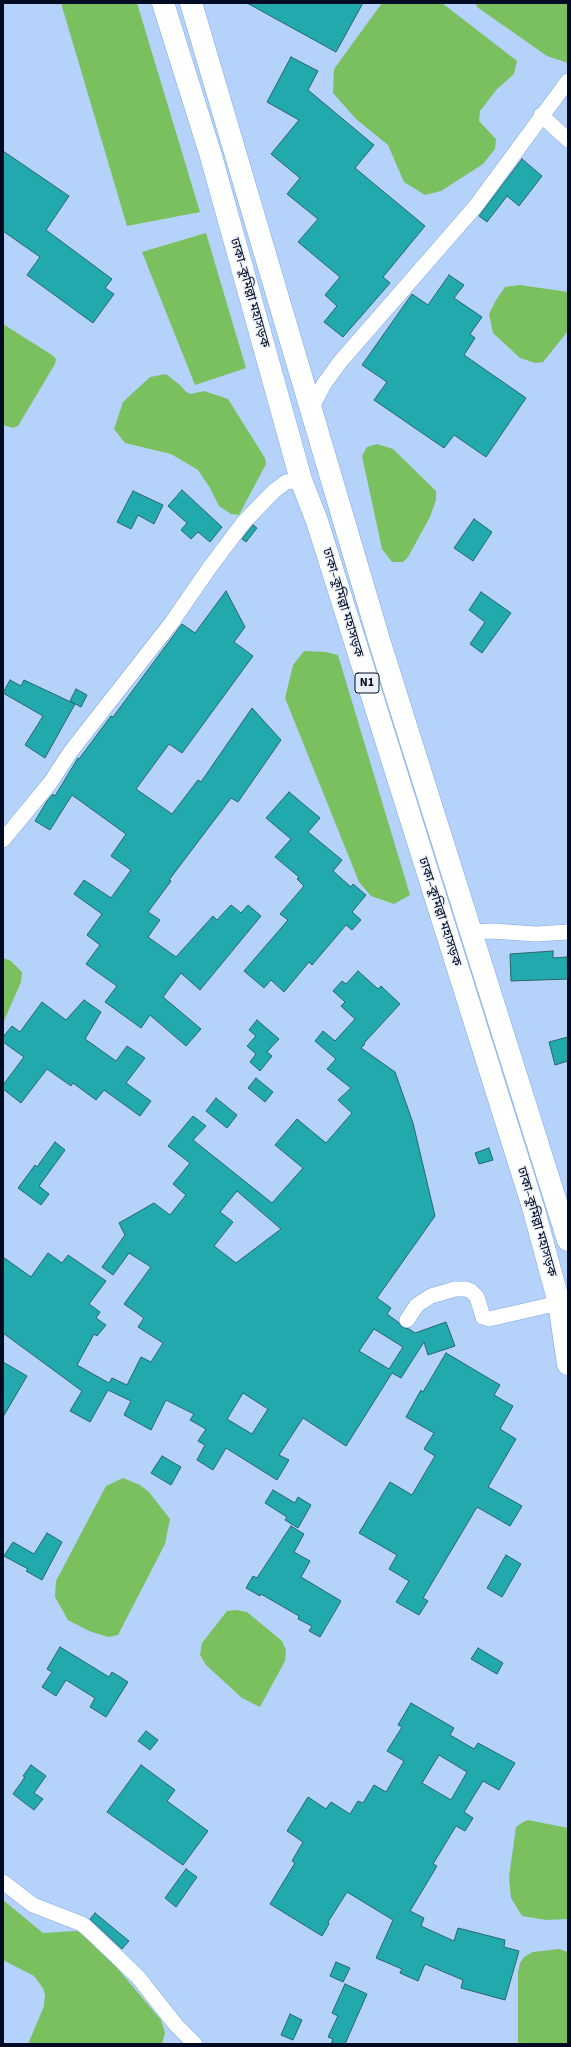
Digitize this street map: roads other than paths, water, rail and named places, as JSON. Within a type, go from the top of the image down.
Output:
[{"type":"highway","name":"ঢাকা–কুমিল্লা মহাসড়ক","points":[[163,3],[211,156],[302,480],[317,521],[533,1207],[559,1303],[568,1364]]},
{"type":"highway","name":"ঢাকা–কুমিল্লা মহাসড়ক","points":[[190,3],[380,643],[568,1240]]},
{"type":"street","points":[[311,409],[324,384],[340,362],[475,207],[541,115],[568,81]]},
{"type":"street","points":[[541,115],[568,140]]},
{"type":"street","points":[[3,840],[50,783],[71,751],[172,622],[242,524],[274,490],[286,482],[302,480]]},
{"type":"street","points":[[470,932],[492,930],[536,934],[568,932]]},
{"type":"street","points":[[407,1320],[417,1306],[432,1296],[455,1289],[466,1289],[477,1296],[483,1316],[489,1319],[559,1303]]},
{"type":"street","points":[[3,1882],[33,1905],[56,1916],[82,1924],[138,1977],[176,2025],[195,2044]]}]
